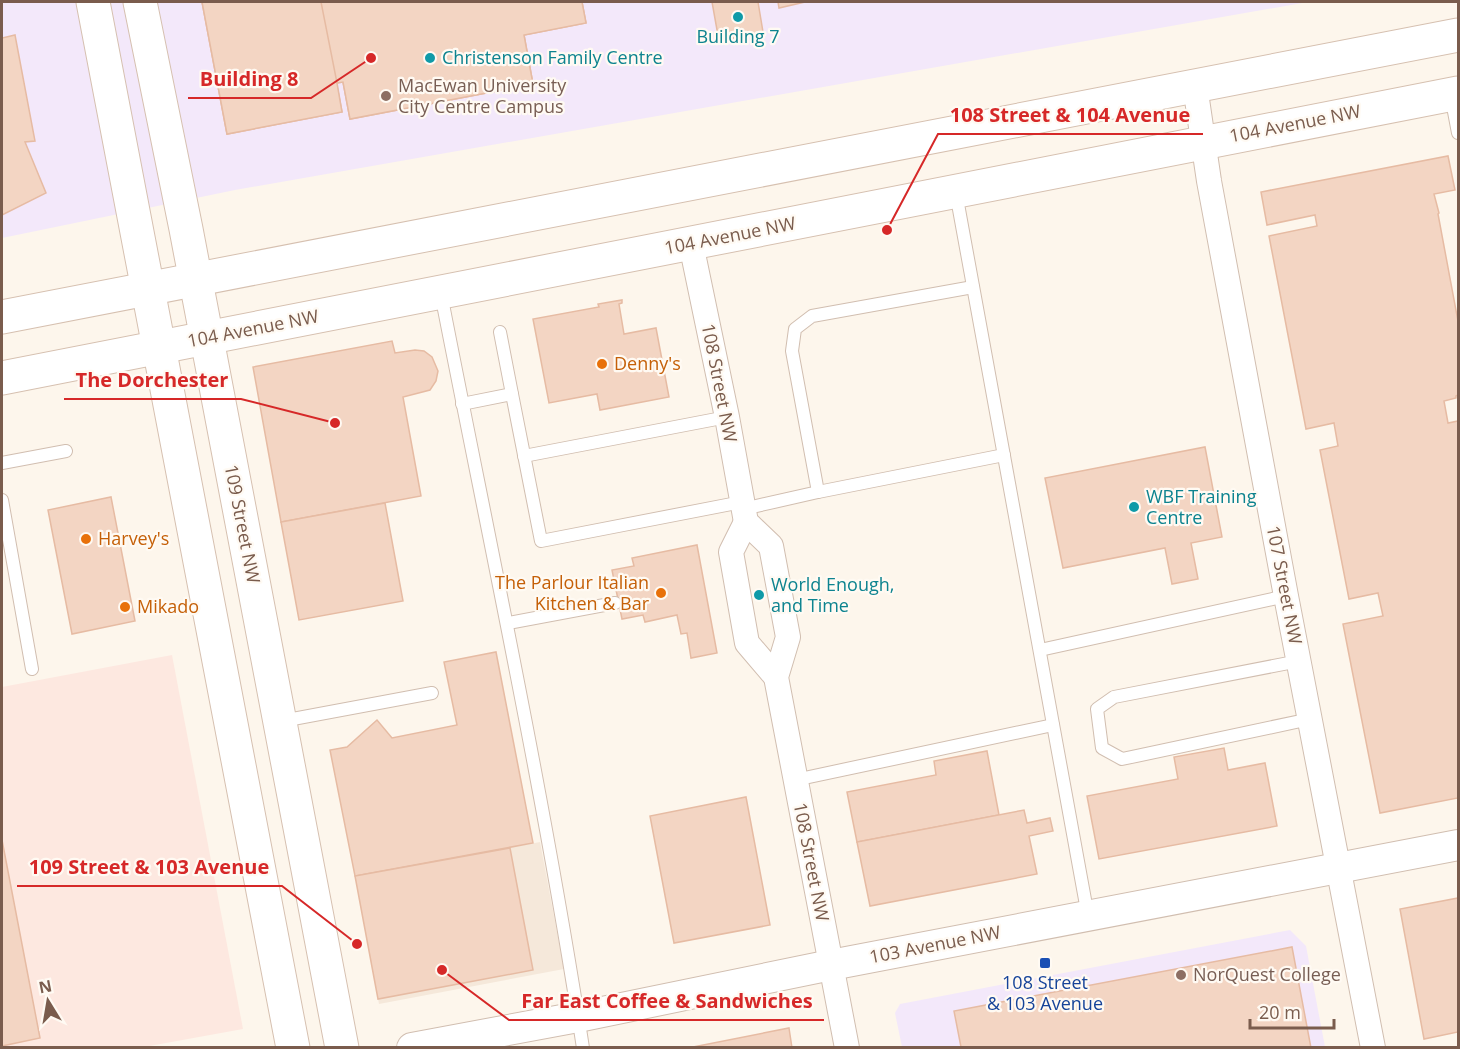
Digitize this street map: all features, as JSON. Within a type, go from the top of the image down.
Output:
[{"type":"main road","points":[[93,2],[293,1047]]},
{"type":"main road","name":"109 Street NW","points":[[140,2],[281,721],[342,1047]]},
{"type":"main road","points":[[2,317],[1458,35]]},
{"type":"main road","name":"104 Avenue NW","points":[[2,378],[1455,94]]},
{"type":"street","name":"107 Street NW","points":[[1195,86],[1203,142],[1286,596],[1374,1047]]},
{"type":"street","name":"108 Street NW","points":[[691,243],[744,511],[771,546],[788,638],[776,677],[847,1047]]},
{"type":"street","points":[[744,511],[731,552],[747,643],[776,677]]},
{"type":"street","name":"103 Avenue NW","points":[[412,1047],[578,1017],[831,965],[1458,845]]},
{"type":"lane","points":[[1455,94],[1458,133]]},
{"type":"lane","points":[[956,192],[1088,917]]},
{"type":"lane","points":[[818,492],[792,351],[795,329],[812,316],[973,287]]},
{"type":"lane","points":[[441,293],[508,623],[583,1047]]},
{"type":"lane","points":[[500,332],[541,541],[744,511],[818,492],[1004,455]]},
{"type":"lane","points":[[462,404],[512,394]]},
{"type":"lane","points":[[524,456],[727,417]]},
{"type":"lane","points":[[2,463],[66,451]]},
{"type":"lane","points":[[2,500],[32,669]]},
{"type":"lane","points":[[1040,650],[1286,596]]},
{"type":"lane","points":[[508,623],[615,603]]},
{"type":"lane","points":[[1299,661],[1114,697],[1097,709],[1102,748],[1122,759],[1310,719]]},
{"type":"lane","points":[[281,721],[432,693]]},
{"type":"lane","points":[[795,780],[1053,725]]},
{"type":"shaded area","name":"MacEwan University City Centre Campus","points":[[2,2],[1308,2],[235,190],[2,238]]},
{"type":"shaded area","points":[[172,655],[243,1029],[144,1047],[2,1048],[2,687]]},
{"type":"shaded area","points":[[540,842],[564,969],[379,1004],[355,876]]},
{"type":"shaded area","name":"NorQuest College","points":[[1290,930],[1306,946],[1325,1047],[902,1047],[895,1013],[900,1004]]},
{"type":"building","points":[[202,2],[321,2],[342,112],[227,134]]},
{"type":"building","points":[[202,2],[582,2],[586,23],[524,35],[533,84],[350,119],[343,82],[337,83],[342,112],[227,134]]},
{"type":"building","name":"Christenson Family Centre","points":[[321,2],[582,2],[586,23],[524,35],[533,84],[350,119],[343,82],[337,83]]},
{"type":"building","name":"Building 7","points":[[712,2],[758,2],[763,32],[719,41]]},
{"type":"building","name":"Building 7","points":[[778,2],[805,2],[779,8]]},
{"type":"building","points":[[15,35],[35,141],[25,142],[46,193],[2,215],[2,38]]},
{"type":"building","points":[[1448,156],[1455,190],[1434,194],[1458,321],[1458,395],[1456,398],[1444,401],[1448,423],[1458,421],[1458,798],[1380,813],[1343,624],[1383,616],[1378,593],[1349,599],[1320,450],[1338,446],[1334,423],[1306,429],[1269,236],[1317,226],[1315,215],[1267,225],[1261,192]]},
{"type":"building","name":"Denny's","points":[[622,300],[619,304],[624,334],[656,328],[669,397],[600,410],[597,394],[549,403],[533,319],[599,307],[598,304]]},
{"type":"building","points":[[392,341],[395,353],[424,351],[432,357],[438,371],[436,381],[430,390],[403,397],[421,496],[281,522],[253,367]]},
{"type":"building","name":"WBF Training Centre","points":[[1205,447],[1222,537],[1191,543],[1198,579],[1172,584],[1165,548],[1063,568],[1045,478]]},
{"type":"building","name":"Harvey's","points":[[111,497],[135,621],[72,634],[48,510]]},
{"type":"building","points":[[385,503],[403,601],[299,620],[281,522]]},
{"type":"building","name":"The Parlour Italian Kitchen & Bar","points":[[697,545],[717,653],[691,658],[687,633],[681,634],[677,615],[645,622],[643,615],[622,619],[612,570],[634,566],[632,558]]},
{"type":"building","points":[[496,652],[533,843],[355,876],[330,750],[347,747],[377,720],[392,738],[457,725],[444,662]]},
{"type":"building","points":[[1224,748],[1228,770],[1265,763],[1277,826],[1099,859],[1087,796],[1178,779],[1174,757]]},
{"type":"building","points":[[987,751],[999,815],[857,842],[847,792],[936,775],[934,761]]},
{"type":"building","points":[[746,797],[770,925],[674,943],[650,816]]},
{"type":"building","points":[[1024,810],[1027,823],[1050,818],[1053,831],[1029,836],[1037,874],[870,906],[857,842]]},
{"type":"building","points":[[2,840],[40,1038],[2,1046]]},
{"type":"building","points":[[510,848],[533,970],[378,999],[355,876]]},
{"type":"building","points":[[1458,898],[1458,1032],[1424,1039],[1400,909]]},
{"type":"building","name":"NorQuest College","points":[[1292,947],[1311,1048],[956,1048],[961,1047],[954,1011]]},
{"type":"building","points":[[789,1028],[792,1048],[688,1048]]},
{"type":"place","name":"Building 7","points":[[738,17]]},
{"type":"place","name":"Building 8","points":[[371,58]]},
{"type":"place","name":"Christenson Family Centre","points":[[430,58]]},
{"type":"place","name":"MacEwan University City Centre Campus","points":[[386,96]]},
{"type":"place","name":"108 Street & 104 Avenue","points":[[887,230]]},
{"type":"place","name":"Denny's","points":[[602,364]]},
{"type":"place","name":"The Dorchester","points":[[335,423]]},
{"type":"place","name":"WBF Training Centre","points":[[1134,507]]},
{"type":"place","name":"Harvey's","points":[[86,539]]},
{"type":"place","name":"The Parlour Italian Kitchen & Bar","points":[[661,593]]},
{"type":"place","name":"World Enough, and Time","points":[[759,595]]},
{"type":"place","name":"Mikado","points":[[125,607]]},
{"type":"place","name":"109 Street & 103 Avenue","points":[[357,944]]},
{"type":"place","name":"108 Street & 103 Avenue","points":[[1045,963]]},
{"type":"place","name":"Far East Coffee & Sandwiches","points":[[442,970]]},
{"type":"place","name":"NorQuest College","points":[[1181,975]]}]
